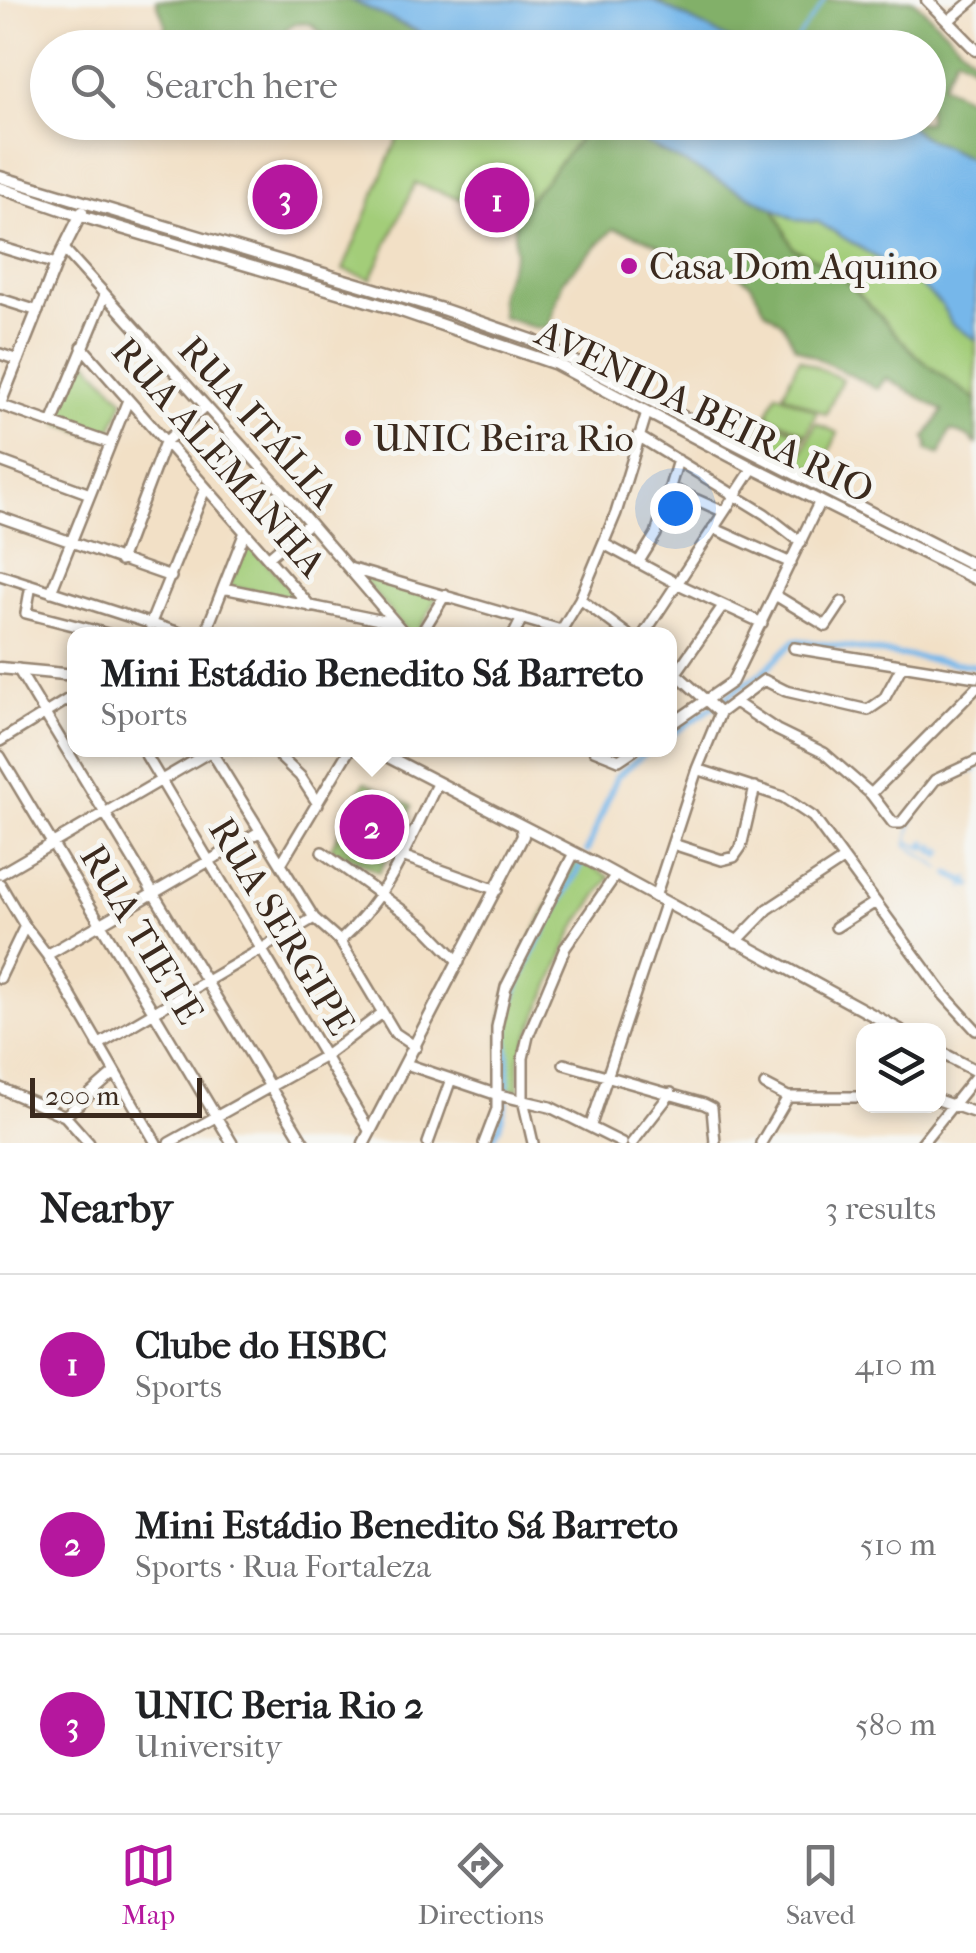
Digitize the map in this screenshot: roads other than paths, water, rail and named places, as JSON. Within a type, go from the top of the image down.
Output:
[{"type":"main road","points":[[927,0],[976,40]]},
{"type":"main road","points":[[936,0],[976,50]]},
{"type":"main road","name":"AVENIDA BEIRA RIO","points":[[0,177],[445,310],[559,351],[976,566]]},
{"type":"main road","name":"AVENIDA BEIRA RIO","points":[[0,188],[81,216],[437,322],[556,364],[976,579]]},
{"type":"main road","points":[[0,405],[56,264],[86,202]]},
{"type":"main road","points":[[212,254],[210,248],[215,241]]},
{"type":"main road","points":[[437,322],[445,318],[445,310]]},
{"type":"main road","points":[[452,328],[453,319],[461,316]]},
{"type":"main road","points":[[647,412],[657,408],[687,418]]},
{"type":"main road","points":[[755,468],[768,464],[769,459]]},
{"type":"main road","points":[[0,668],[67,674]]},
{"type":"main road","points":[[388,757],[887,1023]]},
{"type":"main road","points":[[364,1143],[526,829]]},
{"type":"main road","points":[[946,1056],[976,1074]]},
{"type":"street","points":[[950,19],[973,0]]},
{"type":"street","points":[[0,247],[56,264]]},
{"type":"street","name":"RUA ITÁLIA","points":[[65,250],[397,627]]},
{"type":"street","points":[[52,423],[105,295]]},
{"type":"street","points":[[0,300],[38,312]]},
{"type":"street","name":"RUA ALEMANHA","points":[[82,347],[312,607]]},
{"type":"street","points":[[0,354],[18,360]]},
{"type":"street","points":[[52,592],[128,400]]},
{"type":"street","points":[[0,405],[108,443]]},
{"type":"street","points":[[120,560],[165,442],[204,408]]},
{"type":"street","points":[[563,627],[604,544],[647,412]]},
{"type":"street","points":[[638,436],[733,494],[801,542]]},
{"type":"street","points":[[638,563],[656,534],[678,460]]},
{"type":"street","points":[[0,461],[90,494]]},
{"type":"street","points":[[649,627],[733,494],[755,468]]},
{"type":"street","points":[[670,488],[722,511]]},
{"type":"street","points":[[150,625],[205,489]]},
{"type":"street","points":[[677,721],[732,682],[820,501]]},
{"type":"street","points":[[0,518],[171,577]]},
{"type":"street","points":[[268,558],[308,524]]},
{"type":"street","points":[[713,528],[790,563]]},
{"type":"street","points":[[208,627],[245,532]]},
{"type":"street","points":[[604,544],[678,584],[762,622]]},
{"type":"street","points":[[349,568],[546,627]]},
{"type":"street","points":[[0,576],[157,627]]},
{"type":"street","points":[[31,585],[26,614],[79,627]]},
{"type":"street","points":[[223,588],[394,624]]},
{"type":"street","points":[[425,627],[444,595]]},
{"type":"street","points":[[776,595],[826,626],[842,602]]},
{"type":"street","points":[[580,599],[618,627]]},
{"type":"street","points":[[677,664],[723,606]]},
{"type":"street","points":[[109,627],[112,614]]},
{"type":"street","points":[[518,627],[522,618]]},
{"type":"street","points":[[794,648],[976,676]]},
{"type":"street","points":[[591,1125],[660,900],[673,844],[720,712],[766,680],[786,691],[868,710],[884,699],[902,666]]},
{"type":"street","points":[[18,669],[67,749]]},
{"type":"street","points":[[677,674],[720,712]]},
{"type":"street","points":[[871,794],[976,688]]},
{"type":"street","points":[[0,740],[67,699]]},
{"type":"street","points":[[734,702],[776,730],[824,753],[871,794],[893,824],[901,822],[925,790],[945,773],[976,761]]},
{"type":"street","name":"RUA TIETE","points":[[0,756],[232,1143]]},
{"type":"street","points":[[72,757],[304,1143]]},
{"type":"street","name":"RUA SERGIPE","points":[[147,757],[370,1132]]},
{"type":"street","points":[[0,874],[200,757]]},
{"type":"street","points":[[216,757],[314,918],[340,941],[394,1033],[416,1047]]},
{"type":"street","points":[[280,757],[300,776],[318,804]]},
{"type":"street","points":[[282,862],[344,757]]},
{"type":"street","points":[[697,769],[755,786],[803,808],[944,995],[976,1030]]},
{"type":"street","points":[[340,941],[383,894],[436,784]]},
{"type":"street","points":[[673,844],[722,860],[734,857],[741,847],[755,786]]},
{"type":"street","points":[[46,954],[259,832]]},
{"type":"street","points":[[322,852],[425,927],[459,962]]},
{"type":"street","points":[[484,1143],[497,1109],[497,1027],[506,987],[574,853]]},
{"type":"street","points":[[402,856],[497,890]]},
{"type":"street","points":[[736,942],[768,909],[844,860]]},
{"type":"street","points":[[532,1143],[523,1100],[522,1058],[556,966],[615,876]]},
{"type":"street","points":[[0,884],[24,926],[46,954],[156,1143]]},
{"type":"street","points":[[836,926],[874,903]]},
{"type":"street","points":[[98,1045],[314,918]]},
{"type":"street","points":[[0,978],[24,926]]},
{"type":"street","points":[[169,1143],[325,1056],[381,1014]]},
{"type":"street","points":[[406,1064],[495,1094],[550,1107],[622,1143]]},
{"type":"street","points":[[564,1064],[712,1108],[715,1143]]},
{"type":"street","points":[[65,1116],[114,1073]]},
{"type":"street","points":[[922,1143],[976,1074]]},
{"type":"street","points":[[428,1143],[451,1078]]},
{"type":"street","points":[[765,1085],[788,1096],[856,1097]]},
{"type":"street","points":[[0,1088],[65,1116],[89,1143]]},
{"type":"street","points":[[632,1143],[670,1093]]},
{"type":"street","points":[[761,1143],[788,1096]]},
{"type":"street","points":[[946,1102],[976,1113]]},
{"type":"water","points":[[351,0],[652,0],[711,30],[414,30]]},
{"type":"water","points":[[639,140],[931,140],[968,158],[976,163],[976,340],[951,323],[943,306],[915,281],[818,222],[797,220]]},
{"type":"waterway","points":[[803,30],[825,0]]},
{"type":"waterway","points":[[677,731],[764,671],[795,640],[976,666]]},
{"type":"waterway","points":[[587,851],[617,776],[640,757]]},
{"type":"waterway","points":[[954,776],[976,770]]},
{"type":"waterway","points":[[920,806],[907,845],[941,869]]},
{"type":"waterway","points":[[908,842],[921,847],[925,840],[923,849],[929,842],[927,850],[934,845],[932,853],[936,845],[935,855],[941,848],[939,857],[945,850],[940,858]]},
{"type":"waterway","points":[[507,1087],[507,1028],[516,989],[581,865]]},
{"type":"waterway","points":[[950,874],[970,885]]},
{"type":"waterway","points":[[964,888],[964,881],[970,877]]},
{"type":"waterway","points":[[490,1143],[506,1102]]},
{"type":"place","name":"UNIC Beria Rio 2","points":[[285,197]]},
{"type":"place","name":"Clube do HSBC","points":[[497,200]]},
{"type":"place","name":"Casa Dom Aquino","points":[[629,266]]},
{"type":"place","name":"UNIC Beira Rio","points":[[353,438]]},
{"type":"place","name":"Mini Estádio Benedito Sá Barreto","points":[[372,827]]}]
